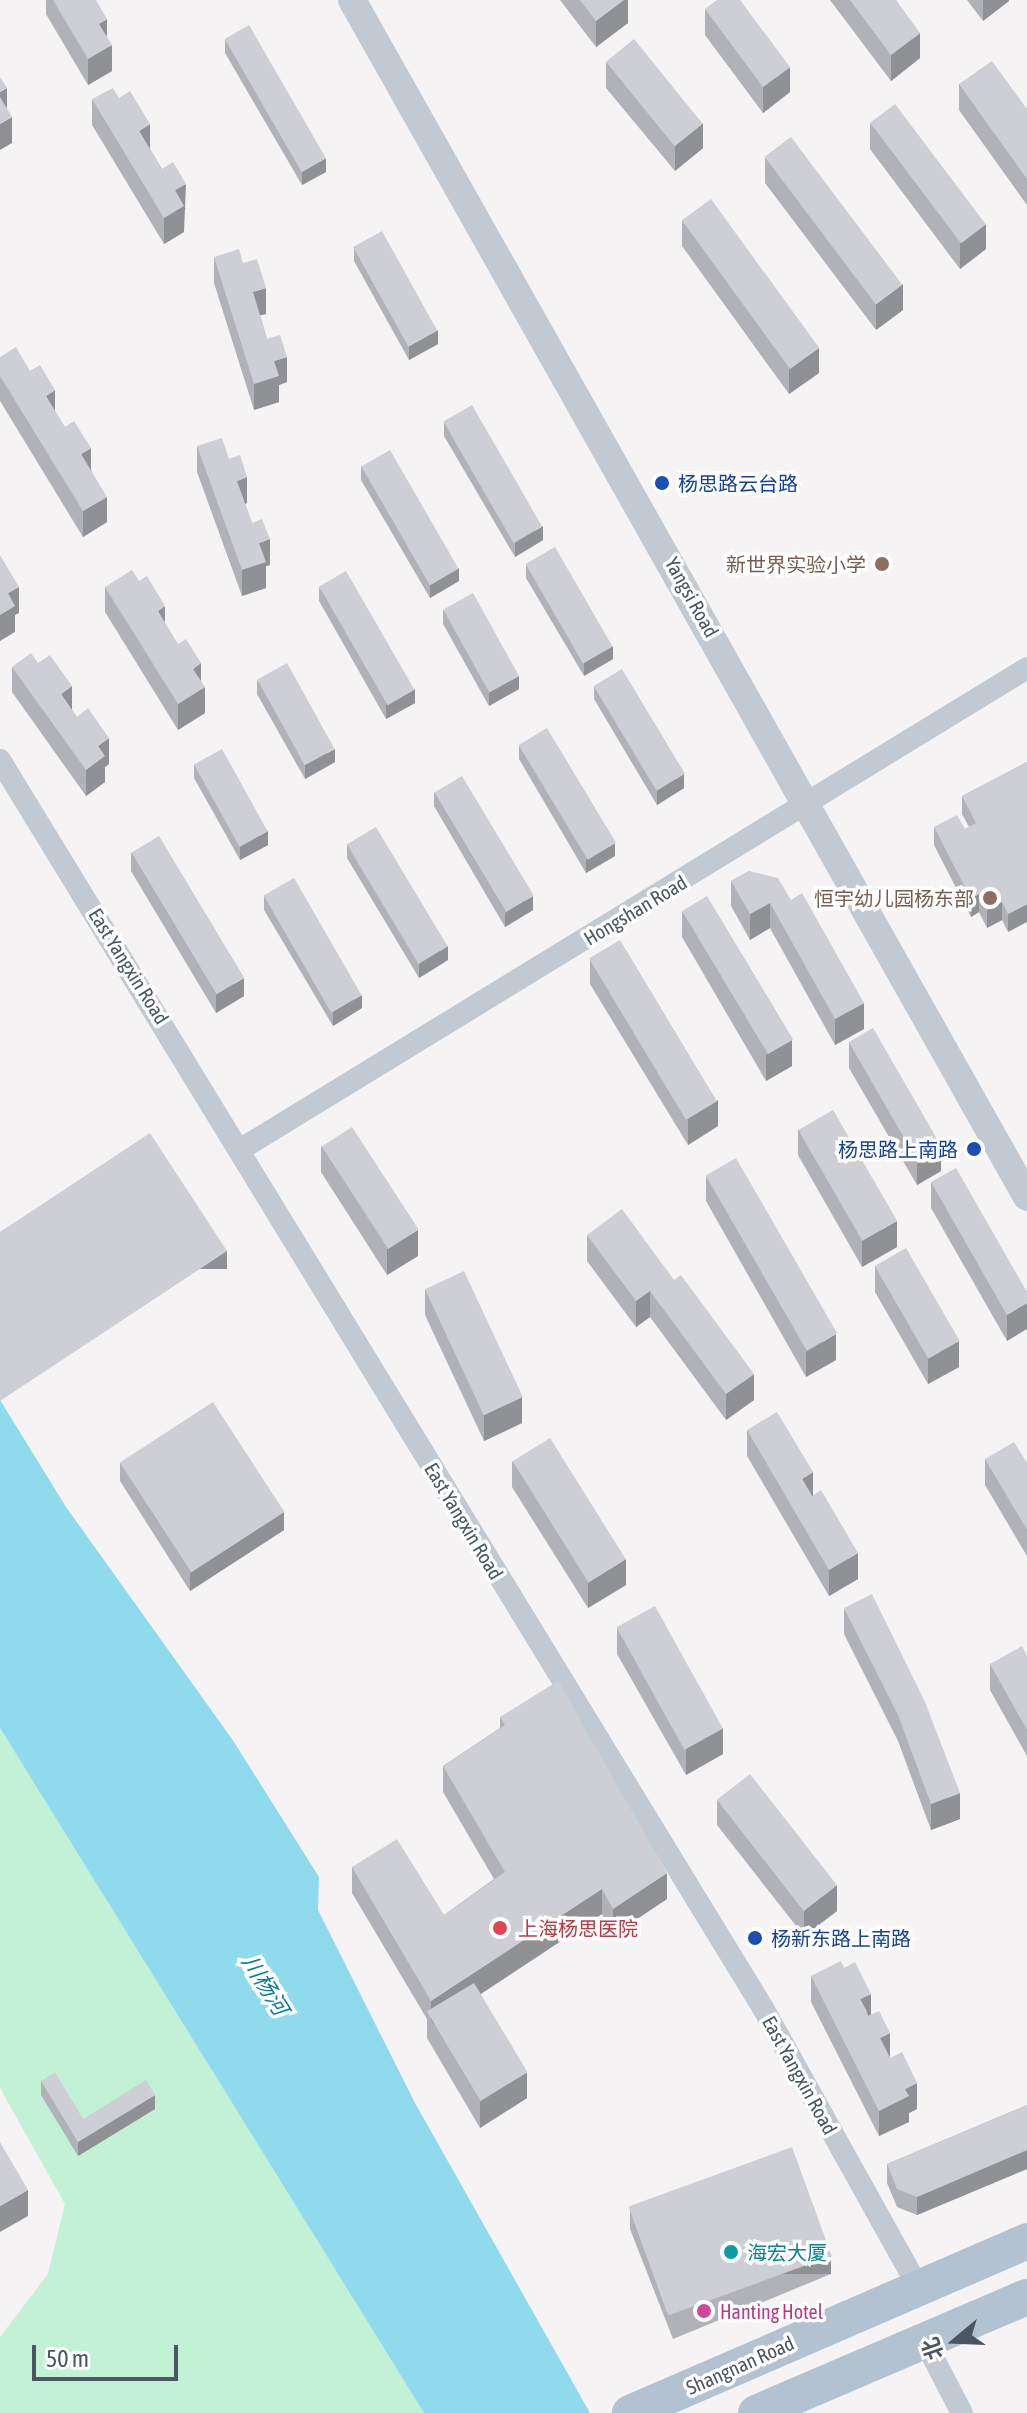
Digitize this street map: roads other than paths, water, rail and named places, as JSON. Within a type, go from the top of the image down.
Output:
[{"type":"main road","name":"Shangnan Road","points":[[630,2413],[1027,2241]]},
{"type":"main road","points":[[756,2413],[1027,2297]]},
{"type":"street","name":"Yangsi Road","points":[[352,0],[1027,1197]]},
{"type":"street","name":"Hongshan Road","points":[[241,1149],[808,806],[1027,668]]},
{"type":"street","name":"East Yangxin Road","points":[[0,760],[241,1149],[763,2008],[918,2287]]},
{"type":"street","points":[[924,2340],[962,2413]]},
{"type":"water","name":"川杨河","points":[[0,1400],[66,1507],[232,1739],[319,1877],[318,1910],[415,2103],[590,2413],[424,2413],[0,1728]]},
{"type":"place","name":"杨思路云台路","points":[[662,483]]},
{"type":"place","name":"新世界实验小学","points":[[882,564]]},
{"type":"place","name":"恒宇幼儿园杨东部","points":[[990,898]]},
{"type":"place","name":"杨思路上南路","points":[[974,1149]]},
{"type":"place","name":"上海杨思医院","points":[[500,1928]]},
{"type":"place","name":"杨新东路上南路","points":[[755,1938]]},
{"type":"place","name":"海宏大厦","points":[[731,2252]]},
{"type":"place","name":"Hanting Hotel","points":[[704,2311]]}]
